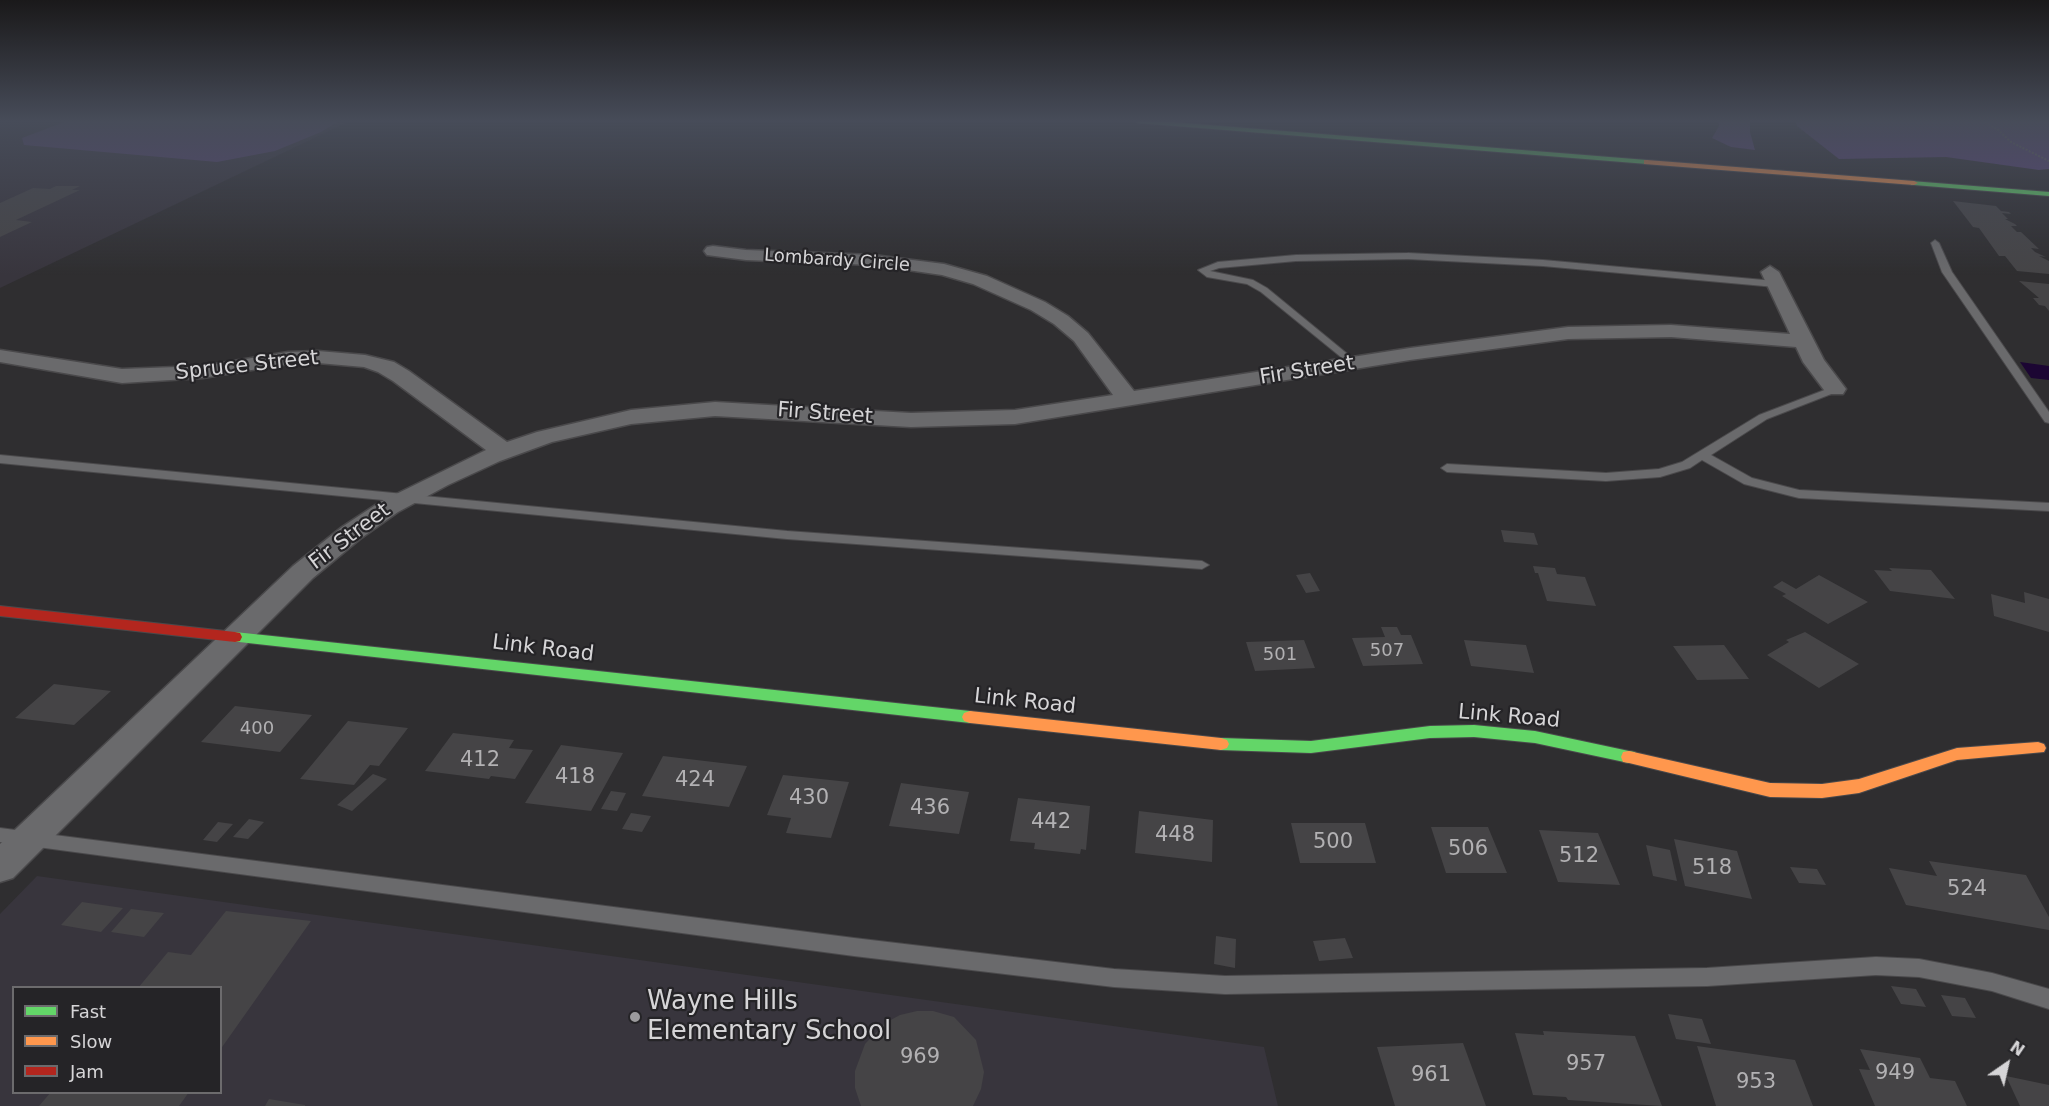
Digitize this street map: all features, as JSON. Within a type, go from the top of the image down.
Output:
[{"type":"street","points":[[1791,173],[2049,194]]},
{"type":"street","name":"Lombardy Circle","points":[[712,251],[746,255],[873,260],[944,270],[980,280],[1028,301],[1061,320],[1081,337],[1129,400]]},
{"type":"street","points":[[1772,278],[1802,341],[1822,375],[1835,389]]},
{"type":"street","name":"Fir Street","points":[[0,867],[303,572],[351,533],[406,497],[502,451],[582,426],[679,410],[761,410],[880,419],[969,420],[1059,412],[1508,339],[1589,332],[1671,331],[1802,341]]},
{"type":"street","name":"Spruce Street","points":[[0,356],[122,376],[203,372],[288,358],[318,357],[365,361],[386,367],[400,376],[502,451]]},
{"type":"street","name":"Link Road","points":[[0,611],[1249,747],[1311,747],[1430,732],[1474,731],[1535,737],[1770,790],[1822,791],[1859,786],[1957,754],[2038,748]]},
{"type":"lane","points":[[1935,243],[1947,272],[2049,420]]},
{"type":"lane","points":[[1352,363],[1264,290],[1250,282],[1210,275],[1203,270],[1218,265],[1296,258],[1408,256],[1543,262],[1772,278]]},
{"type":"lane","points":[[1447,468],[1632,477],[1660,473],[1702,455],[1763,417],[1835,389]]},
{"type":"lane","points":[[1702,455],[1748,481],[1799,494],[2049,507]]},
{"type":"lane","points":[[0,459],[787,535],[1202,566]]},
{"type":"lane","points":[[0,835],[854,947],[1114,978],[1237,985],[1707,977],[1876,966],[1919,968],[1992,982],[2049,999]]},
{"type":"shaded area","points":[[0,173],[242,173],[0,288]]},
{"type":"shaded area","points":[[2020,362],[2049,366],[2049,380],[2031,378]]},
{"type":"shaded area","name":"Wayne Hills Elementary School","points":[[37,876],[1264,1047],[1278,1106],[0,1106],[0,914]]},
{"type":"building","points":[[56,186],[80,186],[72,190],[80,190],[16,220],[32,222],[0,237],[0,203],[33,188],[50,189]]},
{"type":"building","points":[[1953,201],[1996,206],[2001,211],[2009,212],[2011,214],[2002,213],[2008,219],[2005,219],[2015,224],[2017,226],[2011,226],[2039,249],[2031,248],[2035,252],[2046,257],[2039,256],[2049,261],[2049,274],[2017,271],[2005,256],[1999,256],[1979,228],[1973,227]]},
{"type":"building","points":[[2019,281],[2049,284],[2049,311],[2045,306],[2039,305],[2033,298],[2039,298]]},
{"type":"building","points":[[1501,530],[1534,533],[1538,545],[1504,542]]},
{"type":"building","points":[[1533,566],[1555,568],[1557,574],[1585,577],[1596,606],[1547,601],[1538,573],[1535,573]]},
{"type":"building","points":[[1889,568],[1931,570],[1955,599],[1890,591],[1874,570],[1892,571]]},
{"type":"building","points":[[1310,573],[1320,591],[1306,593],[1296,575]]},
{"type":"building","points":[[1819,575],[1868,602],[1828,624],[1782,596],[1786,594],[1773,587],[1782,581],[1796,589]]},
{"type":"building","points":[[2024,592],[2049,599],[2049,632],[1994,616],[1991,594],[2025,603]]},
{"type":"building","points":[[1381,627],[1397,627],[1401,635],[1411,635],[1423,664],[1363,666],[1352,638],[1385,637]]},
{"type":"building","points":[[1805,632],[1859,664],[1819,688],[1767,655],[1789,642],[1786,640]]},
{"type":"building","points":[[1304,640],[1315,668],[1255,671],[1246,642]]},
{"type":"building","points":[[1464,640],[1526,645],[1534,673],[1471,666]]},
{"type":"building","points":[[1724,645],[1749,679],[1697,680],[1673,646]]},
{"type":"building","points":[[54,684],[111,691],[74,725],[15,718]]},
{"type":"building","points":[[235,706],[312,715],[280,752],[201,742]]},
{"type":"building","points":[[348,721],[408,728],[379,766],[370,765],[354,785],[300,779]]},
{"type":"building","points":[[453,733],[514,740],[509,748],[533,750],[515,779],[491,776],[489,779],[425,771]]},
{"type":"building","points":[[561,745],[623,753],[591,811],[525,803]]},
{"type":"building","points":[[663,756],[747,766],[729,807],[642,796]]},
{"type":"building","points":[[373,774],[387,779],[352,811],[337,805]]},
{"type":"building","points":[[783,775],[849,782],[831,838],[786,833],[791,818],[767,815]]},
{"type":"building","points":[[901,783],[969,792],[959,834],[889,826]]},
{"type":"building","points":[[611,791],[626,793],[617,811],[601,809]]},
{"type":"building","points":[[1018,798],[1090,806],[1086,850],[1081,849],[1080,854],[1034,849],[1035,843],[1010,841]]},
{"type":"building","points":[[1139,811],[1213,820],[1212,862],[1135,853]]},
{"type":"building","points":[[631,813],[651,816],[642,832],[622,829]]},
{"type":"building","points":[[249,819],[264,822],[248,839],[233,837]]},
{"type":"building","points":[[218,822],[233,824],[217,842],[203,840]]},
{"type":"building","points":[[1291,823],[1365,823],[1376,863],[1300,863]]},
{"type":"building","points":[[1431,827],[1488,827],[1507,873],[1446,873]]},
{"type":"building","points":[[1539,830],[1598,833],[1620,885],[1558,882]]},
{"type":"building","points":[[1674,839],[1737,851],[1752,899],[1685,886]]},
{"type":"building","points":[[1646,845],[1670,850],[1677,881],[1653,876]]},
{"type":"building","points":[[1929,861],[2026,875],[2049,917],[2049,930],[1906,905],[1889,868],[1937,876]]},
{"type":"building","points":[[1790,867],[1817,869],[1826,885],[1799,883]]},
{"type":"building","points":[[82,902],[123,908],[101,932],[61,925]]},
{"type":"building","points":[[131,909],[164,913],[144,937],[111,932]]},
{"type":"building","points":[[226,911],[311,921],[222,1047],[222,986],[140,986],[168,952],[191,955]]},
{"type":"building","points":[[1216,936],[1236,939],[1235,968],[1214,964]]},
{"type":"building","points":[[1345,938],[1353,958],[1319,961],[1313,941]]},
{"type":"building","points":[[1891,986],[1916,989],[1926,1007],[1901,1004]]},
{"type":"building","points":[[1941,995],[1965,998],[1976,1018],[1952,1016]]},
{"type":"building","points":[[917,1011],[933,1011],[954,1017],[976,1040],[984,1072],[981,1089],[973,1106],[861,1106],[855,1088],[855,1071],[865,1044],[885,1023],[900,1015]]},
{"type":"building","points":[[1668,1014],[1702,1019],[1711,1044],[1676,1039]]},
{"type":"building","points":[[1543,1031],[1635,1036],[1662,1106],[1568,1100],[1566,1097],[1533,1095],[1515,1033],[1544,1035]]},
{"type":"building","points":[[1463,1043],[1486,1106],[1395,1106],[1377,1047]]},
{"type":"building","points":[[1697,1046],[1795,1060],[1813,1106],[1716,1106]]},
{"type":"building","points":[[1860,1049],[1920,1058],[1930,1078],[1955,1081],[1967,1106],[1875,1106],[1859,1069],[1870,1070]]},
{"type":"building","points":[[2006,1076],[2049,1085],[2049,1106],[2020,1106]]},
{"type":"building","points":[[49,1094],[188,1094],[179,1106],[39,1106]]},
{"type":"building","points":[[269,1099],[305,1105],[305,1106],[265,1106]]},
{"type":"traffic: fast","points":[[1914,183],[2049,194]]},
{"type":"traffic: fast","points":[[235,637],[970,717]]},
{"type":"traffic: fast","points":[[1221,744],[1311,747],[1430,732],[1474,731],[1535,737],[1629,757]]},
{"type":"traffic: slow","points":[[1782,173],[1914,183]]},
{"type":"traffic: slow","points":[[970,717],[1221,744]]},
{"type":"traffic: slow","points":[[1629,757],[1770,790],[1822,791],[1859,786],[1957,754],[2038,748]]},
{"type":"traffic: jam","points":[[0,611],[235,637]]},
{"type":"place","name":"Wayne Hills Elementary School","points":[[635,1017]]}]
